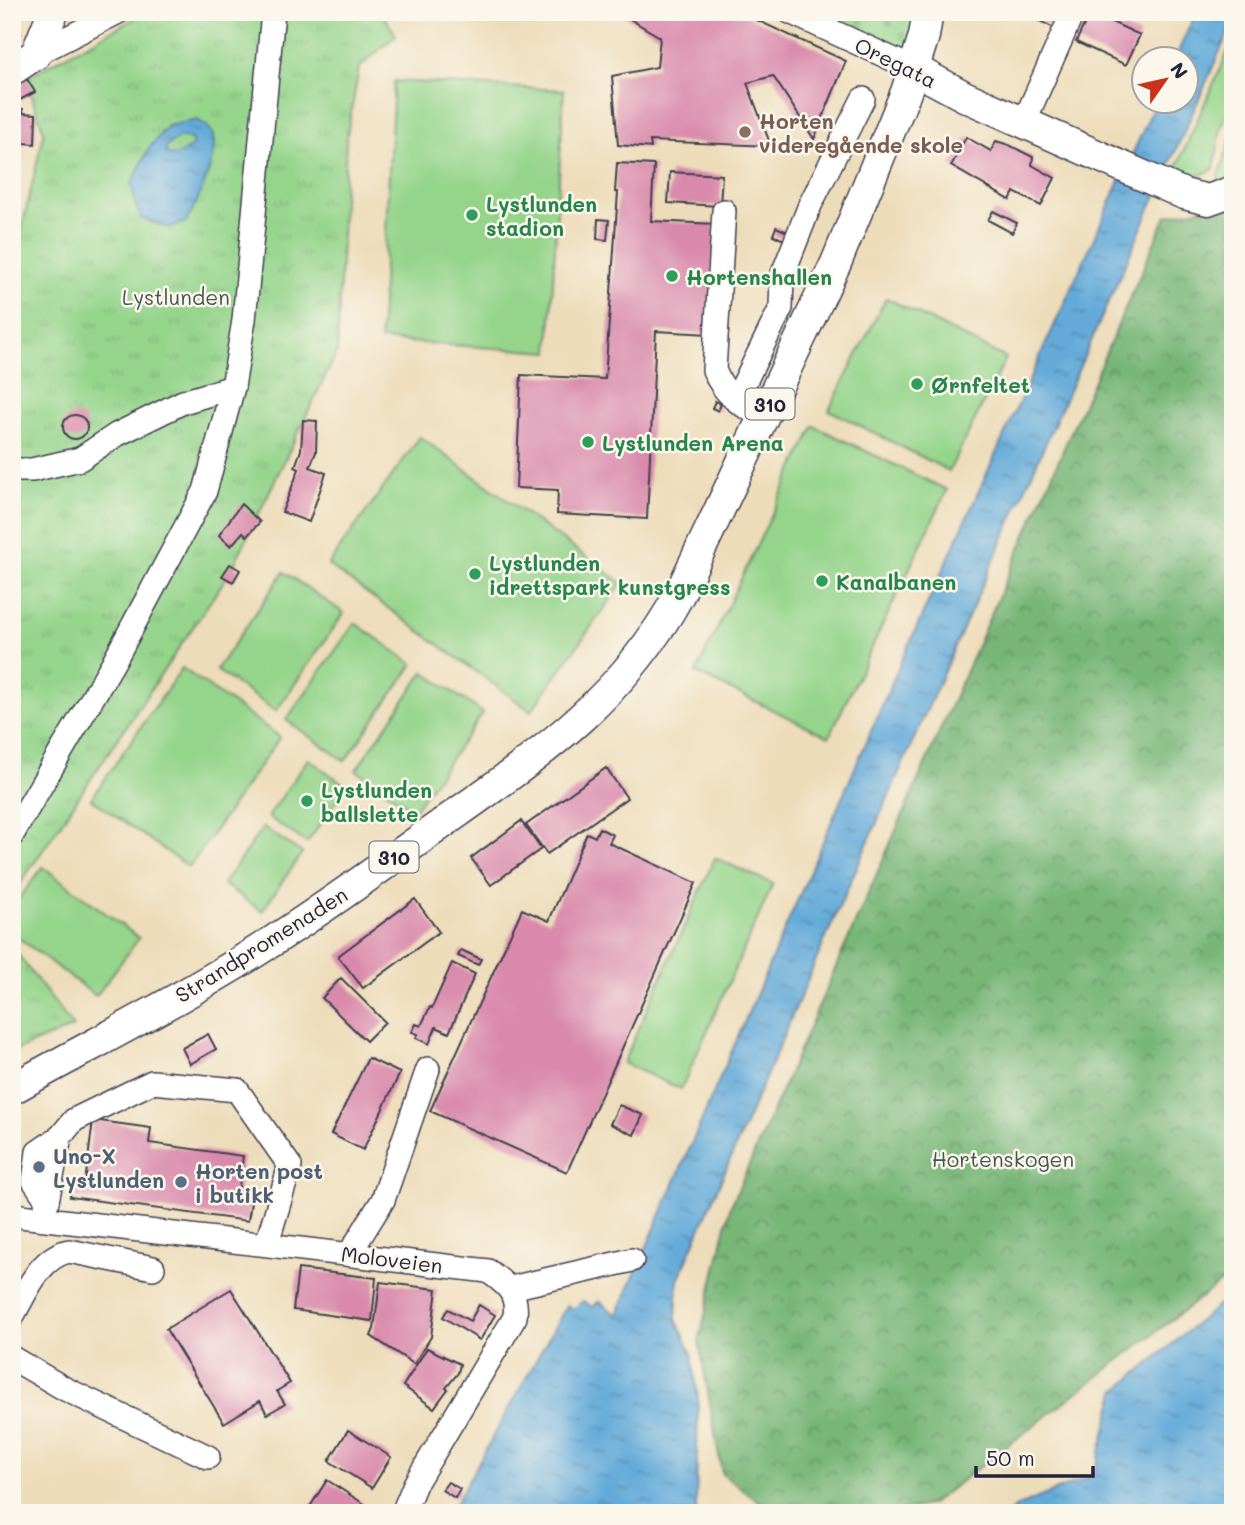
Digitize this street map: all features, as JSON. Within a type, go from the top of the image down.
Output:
[{"type":"main road","points":[[24,62],[52,12]]},
{"type":"main road","name":"Strandpromenaden","points":[[923,74],[928,12]]},
{"type":"main road","name":"Strandpromenaden","points":[[12,1089],[260,949],[487,792],[582,719],[626,674],[666,618],[765,417],[923,74],[944,12]]},
{"type":"main road","name":"Oregata","points":[[923,74],[1184,194],[1208,200],[1233,191]]},
{"type":"street","points":[[24,62],[118,12]]},
{"type":"street","points":[[12,835],[119,653],[205,491],[233,387],[244,320],[273,12]]},
{"type":"street","name":"Oregata","points":[[790,12],[923,74]]},
{"type":"street","points":[[1024,122],[1073,12]]},
{"type":"street","points":[[736,400],[781,307],[782,276],[810,205],[863,99]]},
{"type":"street","points":[[724,211],[713,355],[720,384],[736,400],[765,417]]},
{"type":"street","points":[[12,470],[33,470],[80,459],[116,435],[183,402],[233,387]]},
{"type":"street","points":[[350,1253],[383,1200],[428,1069]]},
{"type":"street","points":[[46,1203],[34,1181],[38,1152],[59,1141],[74,1120],[152,1082],[237,1090],[290,1166],[267,1243]]},
{"type":"street","name":"Moloveien","points":[[12,1215],[46,1203],[267,1243],[488,1271],[511,1288]]},
{"type":"street","points":[[12,1317],[39,1270],[56,1254],[69,1251],[153,1268]]},
{"type":"street","points":[[403,1513],[420,1474],[515,1317],[517,1301],[511,1288],[632,1261]]},
{"type":"street","points":[[12,1358],[96,1405],[208,1457]]},
{"type":"green space","name":"Lystlunden","points":[[146,12],[381,12],[396,35],[359,68],[346,141],[337,352],[232,569],[12,896],[12,272],[44,132],[25,78]]},
{"type":"green space","points":[[819,12],[914,12],[913,39],[905,49],[894,50]]},
{"type":"green space","points":[[1233,39],[1233,101],[1221,128],[1214,169],[1194,178],[1175,171]]},
{"type":"green space","name":"Lystlunden stadion","points":[[394,81],[564,90],[549,352],[380,340]]},
{"type":"green space","points":[[1233,132],[1233,179],[1217,182]]},
{"type":"green space","name":"Hortenskogen","points":[[1233,201],[1233,1273],[931,1504],[891,1513],[773,1513],[722,1474],[699,1341],[730,1208],[1166,216]]},
{"type":"green space","name":"Ørnfeltet","points":[[886,298],[1006,358],[949,471],[829,410]]},
{"type":"green space","name":"Kanalbanen","points":[[814,426],[947,490],[829,737],[696,673]]},
{"type":"green space","name":"Lystlunden idrettspark kunstgress","points":[[420,437],[622,583],[531,711],[328,565]]},
{"type":"green space","points":[[284,572],[344,613],[276,711],[216,670]]},
{"type":"green space","points":[[355,623],[413,664],[345,761],[286,720]]},
{"type":"green space","points":[[182,668],[280,737],[189,867],[91,799]]},
{"type":"green space","points":[[424,672],[483,713],[414,810],[356,770]]},
{"type":"green space","name":"Lystlunden ballslette","points":[[308,759],[347,786],[307,843],[268,817]]},
{"type":"green space","points":[[263,827],[302,853],[262,911],[223,884]]},
{"type":"green space","points":[[715,858],[773,884],[681,1089],[623,1063]]},
{"type":"green space","points":[[43,867],[139,938],[96,996],[12,933],[12,908]]},
{"type":"green space","points":[[12,947],[73,1027],[12,1052]]},
{"type":"water","points":[[1196,12],[1233,12],[1233,22],[1200,96],[1200,46],[1181,46]]},
{"type":"water","points":[[1150,116],[1191,116],[837,912],[678,1280],[676,1319],[692,1354],[698,1399],[696,1513],[450,1513],[567,1305],[574,1309],[583,1301],[593,1307],[599,1301],[617,1315],[901,662]]},
{"type":"water","points":[[197,120],[210,130],[214,149],[207,176],[186,222],[169,228],[141,218],[132,183],[149,148],[168,126]],"holes":[[[180,137],[191,139],[193,145],[181,154],[170,156],[165,151],[168,145]]]},
{"type":"water","points":[[1233,1293],[1233,1513],[1009,1513],[1018,1506],[1094,1475],[1116,1391]]},
{"type":"building","points":[[12,12],[17,12],[20,18],[13,22],[21,34],[12,39]]},
{"type":"building","points":[[618,12],[739,12],[846,61],[814,139],[773,76],[747,83],[771,146],[650,141],[651,148],[618,145],[612,76],[657,67],[660,37]]},
{"type":"building","points":[[1021,12],[1062,12],[1054,28]]},
{"type":"building","points":[[1090,12],[1140,35],[1135,46],[1130,46],[1130,56],[1126,65],[1076,42]]},
{"type":"building","points":[[27,79],[35,92],[16,102],[12,88]]},
{"type":"building","points":[[12,102],[15,107],[23,109],[23,113],[36,114],[35,144],[12,142]]},
{"type":"building","points":[[966,137],[991,151],[996,141],[1033,157],[1032,165],[1055,178],[1041,206],[1014,192],[1010,200],[951,166]]},
{"type":"building","points":[[617,163],[654,165],[651,221],[716,224],[709,334],[656,331],[647,519],[557,514],[558,490],[516,488],[521,375],[605,379],[618,192],[615,192]]},
{"type":"building","points":[[670,172],[722,175],[720,206],[668,203]]},
{"type":"building","points":[[993,211],[1017,223],[1012,233],[988,220]]},
{"type":"building","points":[[598,219],[609,220],[607,240],[597,239]]},
{"type":"building","points":[[776,227],[788,232],[784,240],[773,235]]},
{"type":"building","points":[[715,401],[721,404],[718,411],[712,408]]},
{"type":"building","points":[[75,415],[83,419],[87,427],[83,435],[75,439],[67,435],[63,427],[67,419]]},
{"type":"building","points":[[303,420],[317,421],[316,452],[310,467],[326,473],[309,522],[282,512],[299,469],[295,467],[301,450]]},
{"type":"building","points":[[241,504],[260,522],[247,536],[243,532],[231,546],[219,535]]},
{"type":"building","points":[[230,564],[240,570],[233,582],[222,576]]},
{"type":"building","points":[[606,768],[627,798],[547,854],[526,825]]},
{"type":"building","points":[[521,821],[541,849],[491,885],[471,858]]},
{"type":"building","points":[[599,828],[613,835],[609,843],[696,883],[567,1172],[430,1111],[522,909],[549,921],[587,833],[595,837]]},
{"type":"building","points":[[415,899],[439,932],[363,988],[338,956]]},
{"type":"building","points":[[461,950],[481,959],[478,965],[458,956]]},
{"type":"building","points":[[452,963],[475,974],[449,1033],[436,1027],[429,1044],[416,1038],[418,1034],[412,1032],[416,1024],[421,1026],[430,1007],[432,1008]]},
{"type":"building","points":[[341,978],[385,1022],[366,1041],[322,998]]},
{"type":"building","points":[[208,1034],[216,1049],[190,1064],[182,1048]]},
{"type":"building","points":[[368,1058],[400,1073],[363,1150],[331,1134]]},
{"type":"building","points":[[619,1105],[643,1115],[634,1135],[610,1124]]},
{"type":"building","points":[[93,1120],[151,1128],[149,1143],[243,1156],[238,1194],[252,1196],[248,1221],[70,1197],[72,1182],[85,1183]]},
{"type":"building","points":[[298,1269],[376,1278],[372,1321],[293,1310]]},
{"type":"building","points":[[380,1282],[437,1289],[431,1337],[414,1364],[371,1336]]},
{"type":"building","points":[[231,1289],[290,1383],[277,1391],[285,1404],[267,1414],[260,1401],[224,1423],[166,1329]]},
{"type":"building","points":[[479,1305],[495,1315],[480,1340],[443,1317],[448,1309],[470,1321]]},
{"type":"building","points":[[427,1348],[460,1364],[458,1373],[434,1408],[403,1386]]},
{"type":"building","points":[[348,1430],[391,1457],[372,1488],[329,1461]]},
{"type":"building","points":[[327,1480],[369,1507],[366,1513],[306,1513]]},
{"type":"building","points":[[448,1482],[460,1489],[455,1498],[442,1490]]},
{"type":"place","name":"Horten videregående skole","points":[[745,132]]},
{"type":"place","name":"Lystlunden stadion","points":[[472,215]]},
{"type":"place","name":"Hortenshallen","points":[[672,276]]},
{"type":"place","name":"Ørnfeltet","points":[[917,384]]},
{"type":"place","name":"Lystlunden Arena","points":[[588,442]]},
{"type":"place","name":"Lystlunden idrettspark kunstgress","points":[[475,574]]},
{"type":"place","name":"Kanalbanen","points":[[822,581]]},
{"type":"place","name":"Lystlunden ballslette","points":[[307,801]]},
{"type":"place","name":"Uno-X Lystlunden","points":[[39,1167]]},
{"type":"place","name":"Horten post i butikk","points":[[181,1182]]}]
